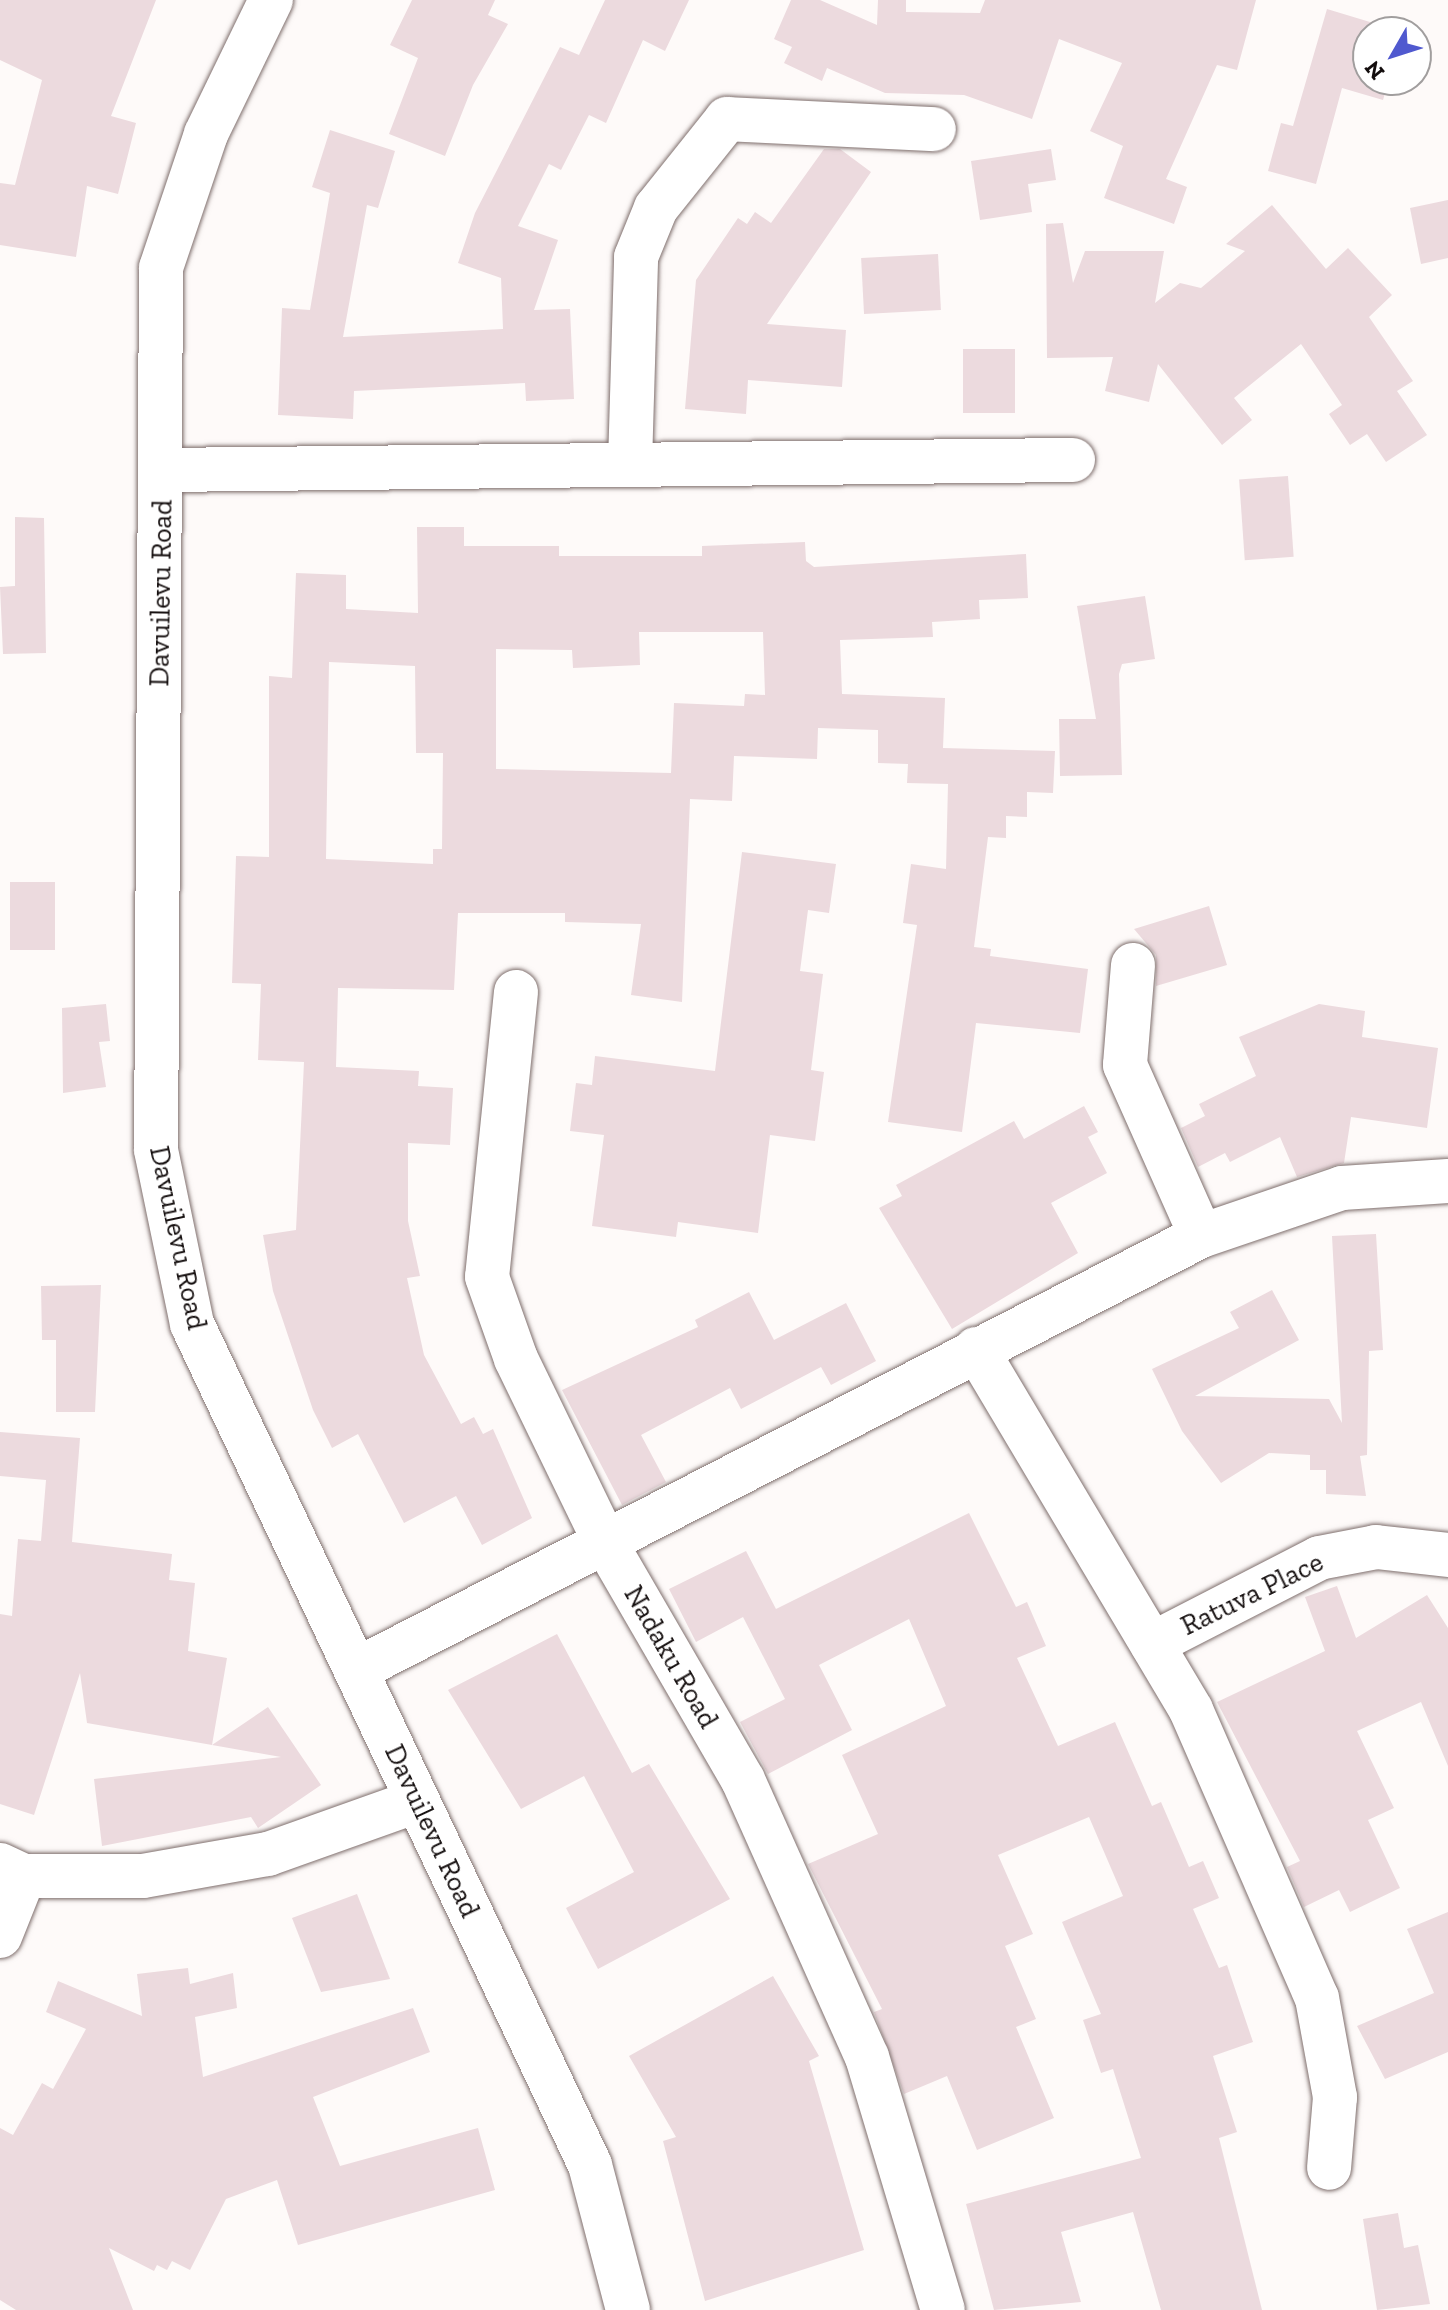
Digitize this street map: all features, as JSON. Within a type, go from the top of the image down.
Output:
[{"type":"street","name":"Davuilevu Road","points":[[271,0],[206,134],[161,268],[156,1150],[192,1324],[358,1669],[417,1801],[590,2165],[628,2310]]},
{"type":"street","points":[[630,464],[636,257],[656,208],[727,119],[934,129]]},
{"type":"street","points":[[162,470],[1073,460]]},
{"type":"street","points":[[1133,965],[1125,1065],[1201,1236]]},
{"type":"street","name":"Nadaku Road","points":[[516,992],[487,1277],[516,1359],[605,1542],[743,1780],[867,2057],[943,2310]]},
{"type":"street","points":[[358,1669],[1201,1236],[1342,1188],[1448,1181]]},
{"type":"street","points":[[976,1349],[1191,1710],[1317,1998],[1335,2097],[1329,2168]]},
{"type":"street","name":"Ratuva Place","points":[[1152,1644],[1319,1558],[1376,1547],[1448,1555]]},
{"type":"street","points":[[0,1936],[12,1870],[143,1876],[207,1866],[268,1854],[417,1801]]},
{"type":"building","points":[[0,0],[156,0],[111,116],[136,123],[118,194],[87,186],[76,257],[0,245],[0,183],[15,185],[42,80],[0,60]]},
{"type":"building","points":[[412,0],[495,0],[488,15],[508,24],[473,85],[445,156],[389,134],[418,58],[390,45]]},
{"type":"building","points":[[605,0],[689,0],[665,51],[643,40],[606,123],[589,115],[561,170],[549,164],[518,226],[558,240],[534,310],[570,309],[574,399],[526,401],[525,383],[354,391],[353,419],[278,415],[282,308],[310,310],[330,193],[312,187],[330,130],[395,151],[378,208],[367,205],[343,337],[503,329],[501,278],[458,263],[475,213],[560,47],[579,55]]},
{"type":"building","points":[[791,0],[820,0],[877,25],[878,0],[906,0],[906,12],[980,13],[985,0],[1256,0],[1237,70],[1217,65],[1166,179],[1187,187],[1174,224],[1104,198],[1123,146],[1090,131],[1122,63],[1059,39],[1032,119],[964,95],[885,93],[827,68],[822,81],[784,63],[792,47],[774,39]]},
{"type":"building","points":[[1327,9],[1352,17],[1352,91],[1342,88],[1316,184],[1268,171],[1281,123],[1293,126]]},
{"type":"building","points":[[824,149],[840,149],[871,172],[767,324],[846,330],[842,387],[748,380],[746,414],[685,409],[696,280],[738,218],[747,224],[755,212],[771,223]]},
{"type":"building","points":[[1051,149],[1056,180],[1028,184],[1032,212],[980,220],[971,161]]},
{"type":"building","points":[[1448,200],[1448,258],[1421,264],[1410,208]]},
{"type":"building","points":[[1272,205],[1326,269],[1348,248],[1392,295],[1369,317],[1413,381],[1397,391],[1427,435],[1386,462],[1367,434],[1350,445],[1329,414],[1342,405],[1301,344],[1234,398],[1252,420],[1222,445],[1158,364],[1149,402],[1105,391],[1113,357],[1047,358],[1046,224],[1063,223],[1073,283],[1085,251],[1164,251],[1155,303],[1180,283],[1201,288],[1245,251],[1226,244]]},
{"type":"building","points":[[938,254],[941,310],[864,314],[861,258]]},
{"type":"building","points":[[963,349],[1015,349],[1015,413],[963,413]]},
{"type":"building","points":[[1288,476],[1294,557],[1245,560],[1239,479]]},
{"type":"building","points":[[15,517],[44,518],[46,653],[3,654],[0,587],[15,586]]},
{"type":"building","points":[[417,527],[464,527],[464,546],[559,546],[559,556],[702,556],[702,546],[805,542],[806,561],[814,567],[1026,554],[1028,598],[979,600],[980,619],[932,622],[933,637],[840,640],[842,694],[945,698],[943,748],[1055,751],[1053,793],[1027,792],[1027,817],[1006,816],[1006,838],[988,837],[974,947],[991,949],[990,956],[1088,969],[1080,1033],[976,1023],[962,1132],[888,1122],[917,925],[903,923],[911,864],[946,869],[948,784],[907,783],[908,764],[878,763],[878,730],[818,728],[817,759],[734,756],[732,801],[690,799],[682,1002],[631,995],[641,924],[565,922],[565,913],[458,913],[454,990],[338,988],[336,1067],[419,1071],[418,1086],[453,1088],[450,1145],[408,1143],[408,1221],[420,1276],[407,1278],[424,1355],[461,1424],[474,1417],[483,1434],[493,1429],[532,1518],[482,1545],[456,1496],[404,1523],[358,1434],[332,1448],[313,1410],[273,1291],[263,1235],[296,1230],[304,1062],[258,1060],[261,984],[232,983],[236,856],[269,857],[269,676],[292,678],[296,573],[346,575],[346,609],[418,613]],"holes":[[[639,632],[763,632],[765,695],[745,694],[744,706],[674,703],[671,773],[496,769],[496,649],[572,650],[573,668],[640,665]],[[329,662],[415,666],[416,753],[443,753],[442,849],[433,849],[433,864],[326,859]]]},
{"type":"building","points":[[1145,596],[1155,659],[1122,664],[1119,674],[1122,775],[1060,776],[1059,719],[1096,719],[1077,606]]},
{"type":"building","points":[[742,852],[836,864],[829,913],[808,910],[800,971],[823,974],[811,1070],[824,1072],[815,1141],[770,1135],[758,1233],[678,1222],[676,1237],[592,1226],[604,1135],[570,1131],[576,1083],[592,1085],[595,1056],[715,1071]]},
{"type":"building","points":[[10,882],[55,882],[55,950],[10,950]]},
{"type":"building","points":[[1209,906],[1227,965],[1156,986],[1156,955],[1134,929]]},
{"type":"building","points":[[106,1004],[110,1041],[99,1042],[106,1087],[63,1093],[62,1008]]},
{"type":"building","points":[[1319,1004],[1365,1011],[1362,1037],[1438,1048],[1427,1128],[1351,1117],[1344,1163],[1297,1177],[1280,1137],[1230,1162],[1225,1153],[1198,1167],[1181,1128],[1205,1116],[1199,1104],[1256,1076],[1239,1037]]},
{"type":"building","points":[[1084,1106],[1098,1132],[1088,1137],[1107,1173],[1051,1203],[1078,1253],[952,1329],[879,1208],[902,1196],[896,1185],[1014,1121],[1024,1139]]},
{"type":"building","points":[[1376,1234],[1383,1350],[1369,1351],[1367,1455],[1360,1456],[1366,1496],[1326,1494],[1326,1470],[1310,1470],[1310,1455],[1269,1453],[1221,1483],[1182,1431],[1152,1369],[1239,1328],[1230,1312],[1272,1290],[1299,1340],[1195,1396],[1329,1399],[1342,1423],[1332,1236]]},
{"type":"building","points":[[101,1285],[95,1412],[56,1412],[56,1340],[42,1340],[41,1286]]},
{"type":"building","points":[[749,1292],[774,1340],[846,1303],[876,1361],[831,1385],[821,1367],[741,1409],[730,1388],[641,1435],[666,1482],[622,1505],[562,1390],[698,1327],[695,1320]]},
{"type":"building","points":[[0,1432],[80,1438],[72,1542],[172,1554],[169,1580],[195,1583],[188,1651],[227,1658],[212,1745],[87,1723],[80,1673],[34,1815],[0,1804],[0,1614],[12,1616],[18,1539],[41,1541],[46,1480],[0,1476]]},
{"type":"building","points":[[969,1513],[1016,1607],[1027,1602],[1046,1646],[1017,1658],[1058,1746],[1115,1722],[1152,1806],[1161,1802],[1189,1867],[1203,1861],[1219,1898],[1193,1909],[1219,1968],[1227,1965],[1253,2042],[1213,2056],[1237,2132],[1219,2138],[1262,2310],[1161,2310],[1133,2212],[1061,2232],[1081,2302],[994,2310],[966,2204],[1141,2158],[1113,2069],[1101,2073],[1083,2020],[1101,2014],[1062,1922],[1123,1896],[1089,1817],[998,1855],[1033,1934],[1005,1946],[1036,2019],[1016,2027],[1054,2118],[977,2150],[947,2076],[904,2094],[874,2012],[882,2009],[808,1864],[878,1834],[842,1755],[946,1706],[909,1619],[819,1665],[852,1730],[768,1774],[740,1722],[785,1699],[743,1617],[696,1642],[669,1589],[746,1551],[776,1609]]},
{"type":"building","points":[[1337,1586],[1356,1638],[1427,1595],[1448,1628],[1448,1766],[1421,1702],[1357,1731],[1394,1808],[1368,1820],[1400,1888],[1350,1912],[1339,1890],[1304,1907],[1287,1867],[1300,1861],[1217,1702],[1325,1651],[1305,1597]]},
{"type":"building","points":[[557,1634],[632,1773],[649,1764],[730,1899],[598,1969],[566,1908],[634,1872],[584,1776],[521,1809],[448,1690]]},
{"type":"building","points":[[268,1707],[321,1785],[258,1828],[251,1817],[102,1846],[94,1779],[281,1757],[212,1745]]},
{"type":"building","points":[[357,1894],[390,1979],[321,1992],[292,1918]]},
{"type":"building","points":[[1448,1912],[1448,2052],[1385,2079],[1357,2026],[1434,1993],[1407,1929]]},
{"type":"building","points":[[188,1968],[190,1984],[233,1973],[237,2008],[195,2017],[203,2077],[413,2008],[430,2052],[313,2097],[340,2166],[478,2128],[495,2190],[298,2245],[277,2180],[226,2199],[190,2270],[172,2261],[167,2270],[157,2265],[154,2271],[109,2248],[133,2310],[16,2310],[0,2300],[0,2128],[13,2135],[42,2083],[53,2089],[86,2029],[46,2012],[58,1981],[142,2016],[137,1974]]},
{"type":"building","points":[[773,1976],[819,2056],[809,2061],[864,2250],[705,2301],[663,2141],[676,2137],[629,2056]]},
{"type":"building","points":[[1398,2213],[1404,2248],[1418,2245],[1430,2304],[1377,2310],[1363,2219]]}]
